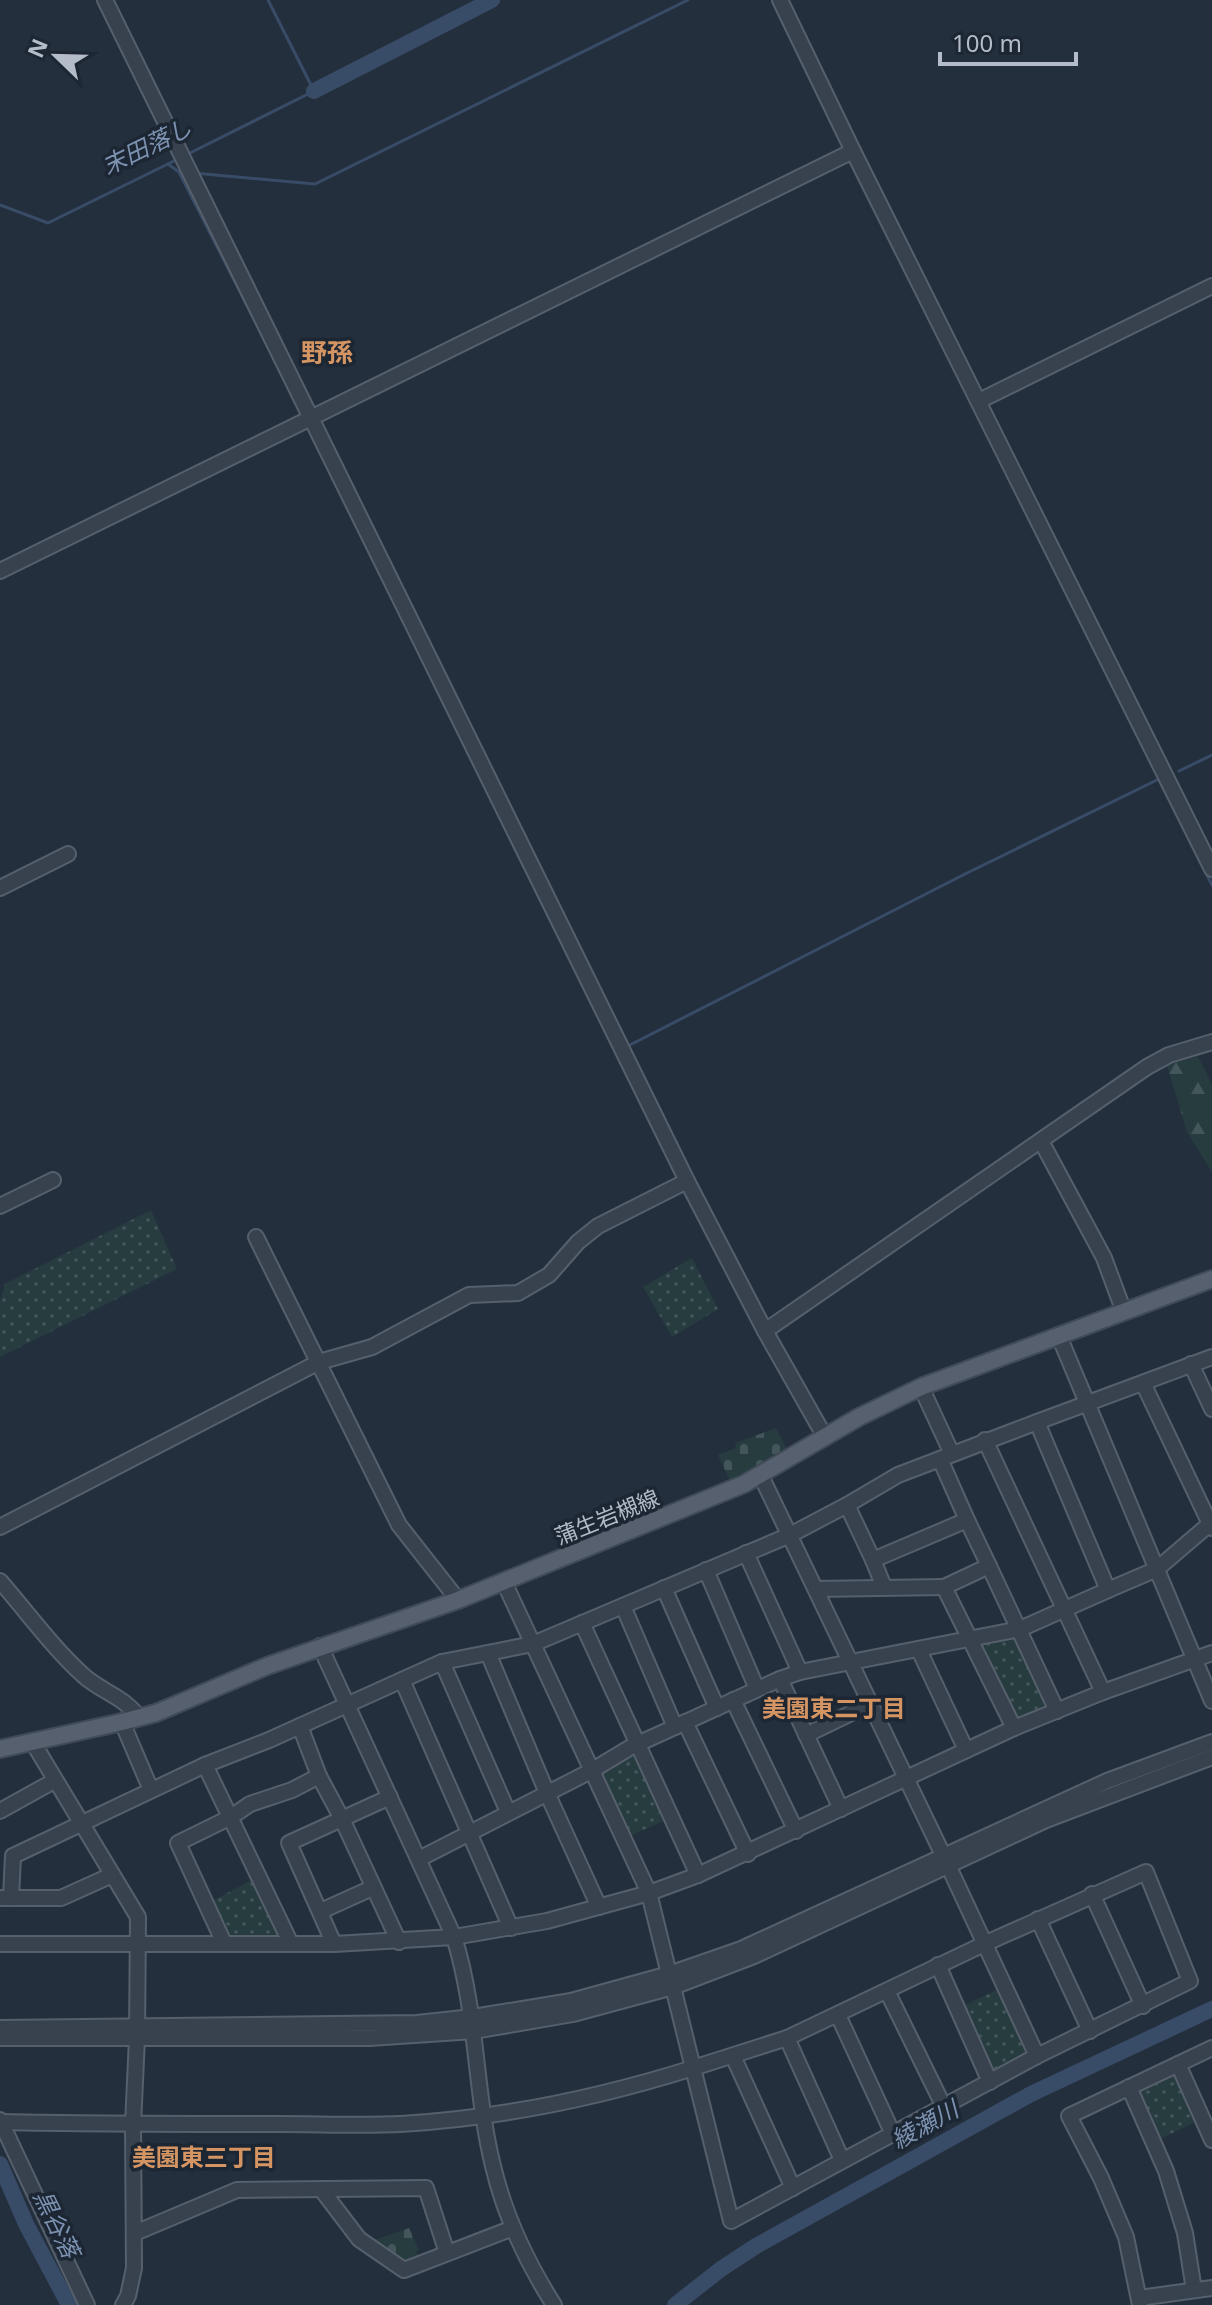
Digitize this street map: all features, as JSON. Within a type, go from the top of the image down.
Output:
[{"type":"main road","name":"蒲生岩槻線","points":[[0,1749],[131,1720],[320,1646],[458,1600],[761,1476],[887,1402],[921,1387],[1212,1279]]},
{"type":"street","points":[[105,0],[687,1181],[765,1331],[825,1437]]},
{"type":"street","points":[[780,0],[1212,869]]},
{"type":"street","points":[[0,571],[853,151]]},
{"type":"street","points":[[979,401],[1212,286]]},
{"type":"street","points":[[0,888],[68,854]]},
{"type":"street","points":[[765,1331],[1147,1067],[1169,1055],[1212,1042]]},
{"type":"street","points":[[1041,1141],[1104,1258],[1124,1312]]},
{"type":"street","points":[[0,1206],[53,1180]]},
{"type":"street","points":[[0,1527],[319,1362],[372,1347],[469,1295],[518,1293],[549,1275],[578,1242],[598,1226],[687,1181]]},
{"type":"street","points":[[256,1237],[399,1525],[458,1600]]},
{"type":"street","points":[[1059,1336],[1212,1701]]},
{"type":"street","points":[[112,1875],[61,1898],[6,1898],[13,1856],[205,1765],[442,1662],[533,1644],[790,1535],[898,1475],[1212,1357]]},
{"type":"street","points":[[1191,1364],[1212,1409]]},
{"type":"street","points":[[419,1859],[639,1744],[780,1679],[800,1672],[1020,1629],[1157,1569],[1211,1524],[1143,1383]]},
{"type":"street","points":[[921,1387],[967,1520],[1057,1711]]},
{"type":"street","points":[[1037,1422],[1108,1590]]},
{"type":"street","points":[[985,1440],[1103,1692]]},
{"type":"street","points":[[761,1476],[1037,2056]]},
{"type":"street","points":[[847,1505],[884,1587]]},
{"type":"street","points":[[873,1560],[967,1520]]},
{"type":"street","points":[[746,1553],[800,1672]]},
{"type":"street","points":[[816,1589],[944,1587],[989,1566]]},
{"type":"street","points":[[706,1570],[757,1689]]},
{"type":"street","points":[[0,1581],[82,1674],[122,1699],[151,1790]]},
{"type":"street","points":[[87,2305],[0,2121],[133,2125],[402,2124],[484,2115],[600,2095],[693,2068],[733,2056],[787,2038],[938,1965],[1146,1872],[1190,1981],[1037,2056],[731,2221],[693,2068],[649,1893],[504,1582]]},
{"type":"street","points":[[944,1587],[1014,1728]]},
{"type":"street","points":[[664,1588],[717,1708]]},
{"type":"street","points":[[623,1606],[680,1725],[748,1854]]},
{"type":"street","points":[[582,1623],[698,1875]]},
{"type":"street","points":[[320,1646],[454,1937],[466,1976],[492,2165],[513,2228],[532,2270],[554,2305]]},
{"type":"street","points":[[919,1650],[966,1750]]},
{"type":"street","points":[[488,1653],[599,1907]]},
{"type":"street","points":[[0,1944],[399,1942],[511,1928],[599,1907],[698,1875],[1014,1728],[1212,1653]]},
{"type":"street","points":[[442,1662],[508,1812]]},
{"type":"street","points":[[780,1679],[841,1809]]},
{"type":"street","points":[[402,1680],[511,1928]]},
{"type":"street","points":[[733,1700],[796,1831]]},
{"type":"street","points":[[806,1735],[870,1704]]},
{"type":"street","points":[[300,1726],[319,1776],[399,1942]]},
{"type":"street","points":[[32,1741],[138,1917],[138,2032],[133,2125],[134,2268],[123,2305]]},
{"type":"street","points":[[946,1860],[1107,1781],[1212,1742]]},
{"type":"street","points":[[0,2028],[369,2038],[573,2014],[671,1981],[946,1860],[1212,1757]]},
{"type":"street","points":[[205,1765],[291,1944]]},
{"type":"street","points":[[224,1943],[178,1843],[250,1804],[292,1790],[319,1776]]},
{"type":"street","points":[[0,1811],[54,1781]]},
{"type":"street","points":[[334,1944],[289,1843],[390,1797]]},
{"type":"street","points":[[321,1911],[372,1888]]},
{"type":"street","points":[[1092,1894],[1143,2006]]},
{"type":"street","points":[[1038,1919],[1090,2031]]},
{"type":"street","points":[[938,1965],[990,2082]]},
{"type":"street","points":[[887,1991],[944,2107]]},
{"type":"street","points":[[838,2015],[893,2134]]},
{"type":"street","points":[[0,2038],[138,2032]]},
{"type":"street","points":[[787,2038],[842,2160]]},
{"type":"street","points":[[1212,2048],[1069,2116],[1101,2178],[1126,2237],[1139,2301],[1212,2288]]},
{"type":"street","points":[[733,2056],[793,2188]]},
{"type":"street","points":[[1178,2064],[1212,2140]]},
{"type":"street","points":[[1129,2087],[1166,2171],[1185,2233],[1194,2290]]},
{"type":"street","points":[[135,2233],[237,2190],[426,2188],[447,2253]]},
{"type":"street","points":[[321,2189],[359,2239],[404,2270],[513,2228]]},
{"type":"green space","points":[[1198,1056],[1212,1085],[1212,1172],[1187,1132],[1167,1065]]},
{"type":"green space","points":[[151,1210],[177,1269],[0,1357],[0,1302],[5,1284]]},
{"type":"green space","points":[[692,1258],[718,1309],[672,1337],[643,1287]]},
{"type":"green space","points":[[776,1428],[788,1451],[759,1469],[730,1481],[718,1455],[736,1448],[735,1443]]},
{"type":"green space","points":[[1017,1636],[1049,1710],[1017,1722],[977,1646]]},
{"type":"green space","points":[[635,1755],[668,1819],[628,1837],[600,1776],[602,1771]]},
{"type":"green space","points":[[254,1879],[282,1939],[229,1939],[210,1902]]},
{"type":"green space","points":[[1001,1988],[1029,2053],[996,2071],[992,2069],[963,2006]]},
{"type":"green space","points":[[1177,2071],[1200,2120],[1158,2140],[1135,2091]]},
{"type":"green space","points":[[409,2228],[420,2260],[404,2266],[369,2242]]},
{"type":"waterway","name":"末田落し","points":[[188,154],[314,91],[268,0]]},
{"type":"waterway","name":"末田落し","points":[[314,91],[492,0]]},
{"type":"waterway","points":[[194,173],[315,184],[688,0]]},
{"type":"waterway","name":"末田落し","points":[[0,205],[48,223],[178,159]]},
{"type":"waterway","points":[[168,164],[179,172],[289,388]]},
{"type":"waterway","points":[[1179,771],[1212,755]]},
{"type":"waterway","points":[[626,1047],[1159,779],[1212,885]]},
{"type":"waterway","name":"綾瀬川","points":[[675,2305],[756,2246],[1031,2094],[1212,2009]]},
{"type":"waterway","name":"黒谷落","points":[[0,2164],[26,2224],[69,2305]]},
{"type":"district","name":"野孫","points":[[327,353]]},
{"type":"district","name":"美園東二丁目","points":[[834,1709]]},
{"type":"district","name":"美園東三丁目","points":[[204,2158]]}]
